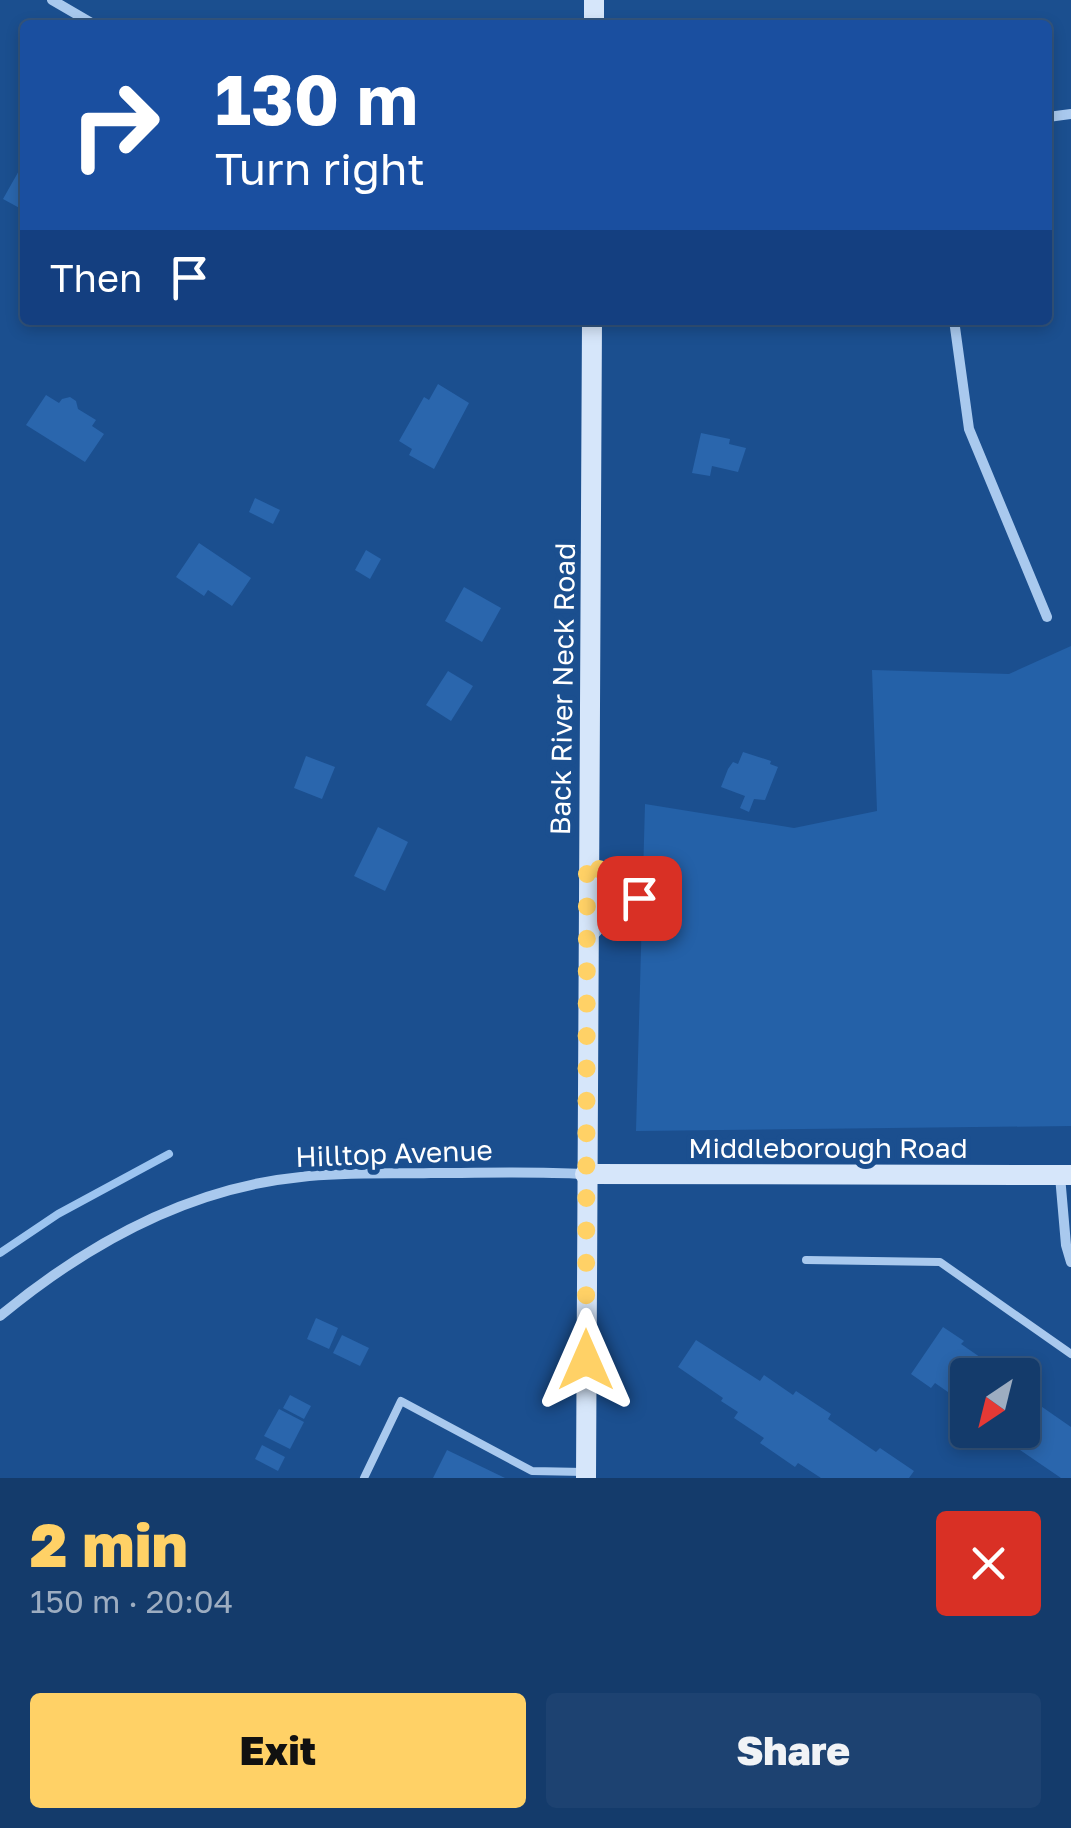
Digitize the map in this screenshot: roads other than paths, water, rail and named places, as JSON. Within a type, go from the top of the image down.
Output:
[{"type":"street","points":[[52,0],[86,20]]},
{"type":"street","name":"Back River Neck Road","points":[[586,1475],[592,325]]},
{"type":"street","points":[[955,325],[969,428],[1046,618]]},
{"type":"street","name":"Hilltop Avenue","points":[[0,1316],[93,1246],[192,1201],[251,1185],[349,1173],[586,1174]]},
{"type":"street","name":"Middleborough Road","points":[[586,1174],[1066,1176]]},
{"type":"street","points":[[1066,1176],[1066,1245],[1071,1262]]},
{"type":"lane","points":[[587,858],[639,898],[665,900]]},
{"type":"lane","points":[[588,944],[604,923],[618,916],[665,916]]},
{"type":"lane","points":[[806,1260],[940,1262],[1071,1354]]},
{"type":"lane","points":[[364,1478],[401,1402],[532,1471],[586,1475]]},
{"type":"waterway","points":[[0,1253],[58,1214],[169,1154]]}]
